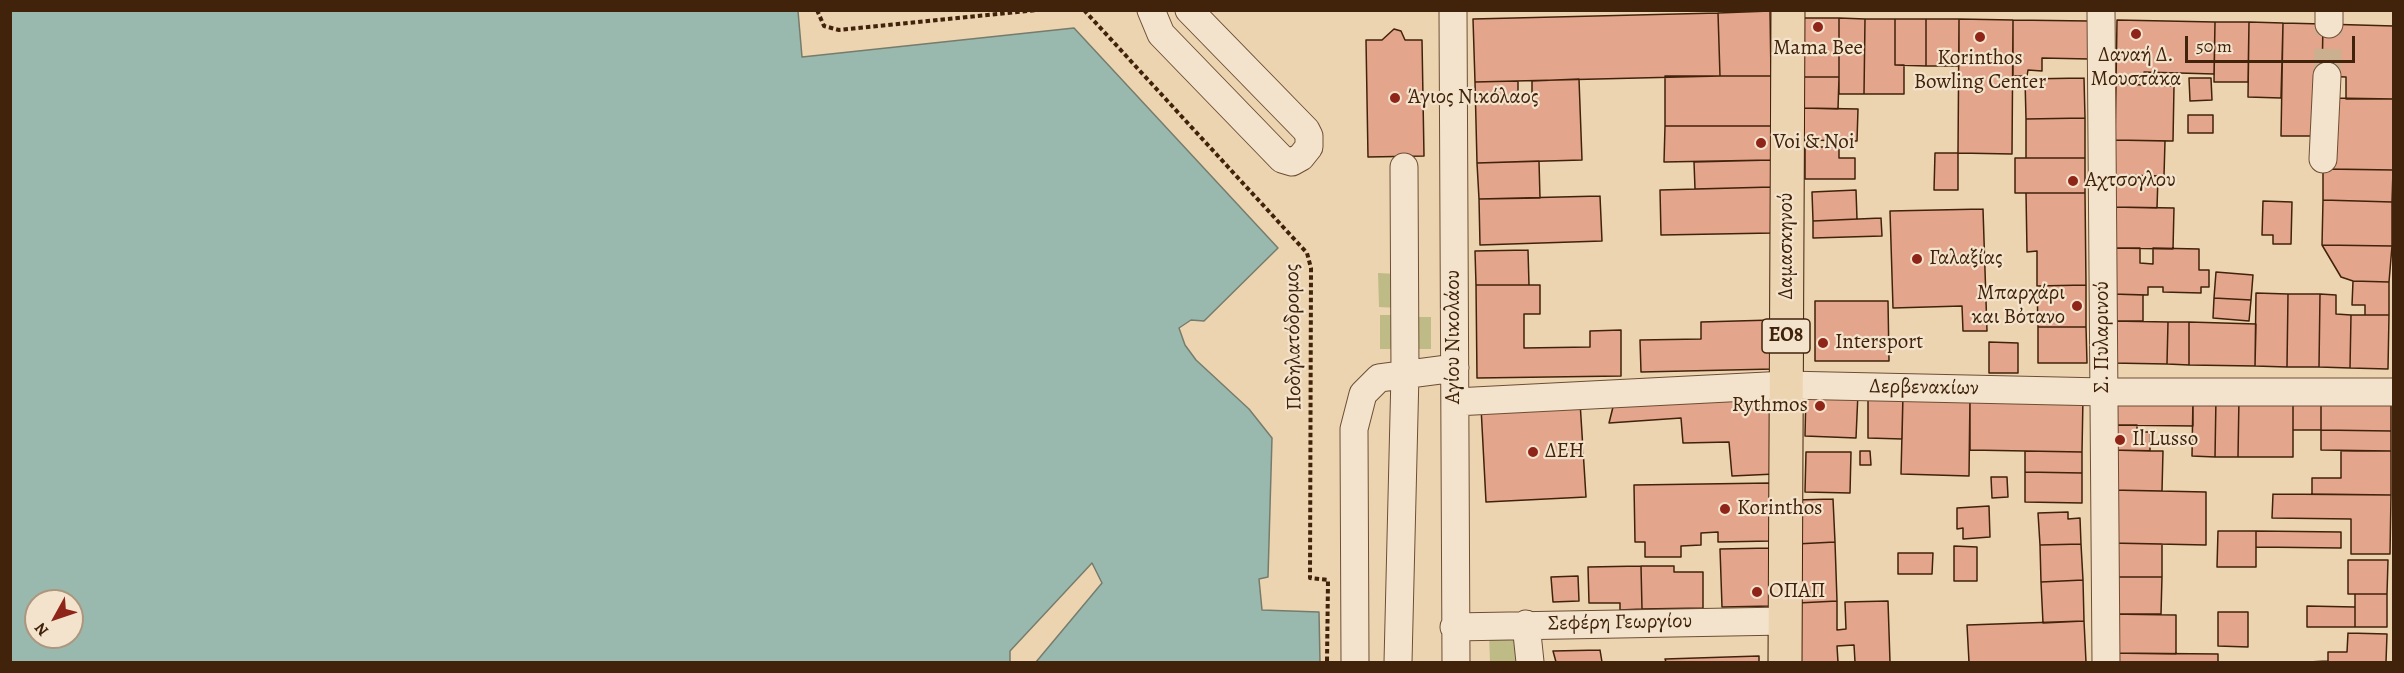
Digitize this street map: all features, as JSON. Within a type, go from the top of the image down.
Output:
[{"type":"main road","name":"Δαμασκηνού","points":[[1785,663],[1788,10]]},
{"type":"street","points":[[1151,10],[1161,34],[1282,159],[1292,162],[1301,157],[1309,147],[1309,136],[1306,130],[1189,10]]},
{"type":"street","name":"Αγίου Νικολάου","points":[[1453,10],[1454,627],[1456,663]]},
{"type":"street","name":"Σ. Πυλαρινού","points":[[2101,10],[2106,663]]},
{"type":"street","points":[[2323,159],[2327,76]]},
{"type":"street","points":[[1398,663],[1405,374],[1404,167]]},
{"type":"street","points":[[1355,663],[1354,429],[1363,394],[1379,378],[1455,368]]},
{"type":"street","name":"Δερβενακίων","points":[[1455,402],[1786,385],[2104,392],[2394,392]]},
{"type":"street","name":"Σεφέρη Γεωργίου","points":[[1454,627],[1785,621]]},
{"type":"street","points":[[1526,624],[1530,663]]},
{"type":"path","points":[[817,10],[824,26],[839,30],[1037,10]]},
{"type":"path","name":"Ποδηλατόδρομος","points":[[1084,10],[1307,253],[1311,268],[1311,578],[1328,580],[1327,663]]},
{"type":"shaded area","points":[[1378,273],[1397,274],[1398,308],[1379,307]]},
{"type":"shaded area","points":[[1380,315],[1399,315],[1399,349],[1380,349]]},
{"type":"shaded area","points":[[1413,317],[1431,317],[1431,349],[1414,349]]},
{"type":"shaded area","points":[[1489,634],[1521,634],[1523,654],[1515,662],[1490,662]]},
{"type":"water","points":[[10,11],[798,11],[802,57],[1074,28],[1278,248],[1204,321],[1191,320],[1179,328],[1185,345],[1196,360],[1249,409],[1272,438],[1268,577],[1259,579],[1262,610],[1319,612],[1320,662],[1036,662],[1102,583],[1092,563],[1010,651],[1010,662],[11,662]]},
{"type":"building","points":[[1770,11],[1771,76],[1720,76],[1718,13]]},
{"type":"building","points":[[1718,13],[1720,76],[1475,82],[1473,19]]},
{"type":"building","points":[[1804,18],[1839,18],[1839,77],[1804,77]]},
{"type":"building","points":[[1839,18],[1865,19],[1864,94],[1839,94]]},
{"type":"building","points":[[1865,19],[1895,19],[1895,65],[1904,65],[1904,94],[1864,94]]},
{"type":"building","points":[[1895,19],[1926,19],[1926,66],[1895,65]]},
{"type":"building","points":[[1926,19],[1959,19],[1959,66],[1926,66]]},
{"type":"building","points":[[1959,19],[2013,20],[2012,154],[1958,153]]},
{"type":"building","points":[[2013,20],[2089,21],[2089,59],[2042,58],[2042,71],[2028,70],[2027,76],[2013,76]]},
{"type":"building","points":[[2117,20],[2215,22],[2214,74],[2144,72],[2144,85],[2116,84]]},
{"type":"building","points":[[2215,22],[2249,22],[2248,82],[2214,82]]},
{"type":"building","points":[[2249,22],[2283,23],[2281,98],[2248,97]]},
{"type":"building","points":[[2283,23],[2323,24],[2321,136],[2281,136]]},
{"type":"building","points":[[2323,24],[2394,26],[2394,99],[2346,99],[2346,77],[2322,76]]},
{"type":"building","name":"Άγιος Νικόλαος","points":[[1394,29],[1401,31],[1405,40],[1422,40],[1424,156],[1368,157],[1366,40],[1382,40]]},
{"type":"building","points":[[1665,76],[1771,76],[1771,126],[1665,126]]},
{"type":"building","points":[[1804,77],[1839,77],[1838,109],[1804,108]]},
{"type":"building","points":[[2084,78],[2085,118],[2026,119],[2025,79]]},
{"type":"building","points":[[2189,78],[2211,78],[2212,100],[2190,101]]},
{"type":"building","points":[[1579,79],[1582,160],[1477,163],[1475,82],[1518,81],[1518,95],[1532,95],[1532,81]]},
{"type":"building","points":[[2116,84],[2174,86],[2173,141],[2115,140]]},
{"type":"building","points":[[2333,98],[2394,99],[2393,170],[2331,169]]},
{"type":"building","points":[[1804,108],[1858,109],[1857,141],[1804,140]]},
{"type":"building","points":[[2188,115],[2213,115],[2213,133],[2188,133]]},
{"type":"building","points":[[2085,118],[2085,158],[2026,158],[2026,119]]},
{"type":"building","points":[[1665,126],[1771,126],[1771,160],[1664,162]]},
{"type":"building","points":[[2115,140],[2165,141],[2164,176],[2115,175]]},
{"type":"building","points":[[1805,147],[1839,147],[1839,158],[1855,158],[1855,179],[1805,179]]},
{"type":"building","points":[[1935,153],[1958,153],[1958,190],[1934,190]]},
{"type":"building","points":[[2015,158],[2085,158],[2085,193],[2015,193]]},
{"type":"building","points":[[1771,160],[1772,187],[1695,189],[1694,162]]},
{"type":"building","points":[[1539,161],[1540,198],[1479,199],[1477,163]]},
{"type":"building","points":[[2323,169],[2393,170],[2392,202],[2323,200]]},
{"type":"building","points":[[2115,175],[2158,176],[2157,208],[2114,207]]},
{"type":"building","points":[[1772,187],[1773,233],[1661,235],[1660,190]]},
{"type":"building","points":[[1856,190],[1857,219],[1813,221],[1812,192]]},
{"type":"building","points":[[2026,193],[2085,193],[2086,285],[2037,286],[2037,251],[2027,252]]},
{"type":"building","points":[[1600,196],[1602,241],[1480,245],[1479,199]]},
{"type":"building","points":[[2323,200],[2392,202],[2392,246],[2322,245]]},
{"type":"building","points":[[2263,201],[2292,202],[2291,244],[2273,244],[2273,235],[2262,235]]},
{"type":"building","points":[[2114,207],[2174,208],[2173,249],[2113,248]]},
{"type":"building","points":[[1983,209],[1987,331],[1963,331],[1962,306],[1893,308],[1890,211]]},
{"type":"building","points":[[1881,218],[1882,236],[1813,238],[1813,221]]},
{"type":"building","points":[[2322,245],[2392,246],[2389,282],[2353,281],[2341,277]]},
{"type":"building","points":[[2113,248],[2140,248],[2140,263],[2153,264],[2153,248],[2199,249],[2199,270],[2209,270],[2209,287],[2201,287],[2201,293],[2163,292],[2163,287],[2148,287],[2148,295],[2112,294]]},
{"type":"building","points":[[1528,250],[1529,285],[1476,285],[1475,251]]},
{"type":"building","points":[[2216,272],[2253,275],[2251,300],[2214,298]]},
{"type":"building","points":[[2353,281],[2389,282],[2389,315],[2365,315],[2365,305],[2352,305]]},
{"type":"building","points":[[1476,285],[1540,285],[1540,314],[1524,314],[1524,348],[1590,347],[1590,331],[1621,330],[1621,376],[1477,378]]},
{"type":"building","points":[[2086,285],[2086,327],[2038,327],[2037,286]]},
{"type":"building","points":[[2256,293],[2288,294],[2287,367],[2255,366]]},
{"type":"building","points":[[2112,294],[2143,295],[2143,321],[2112,321]]},
{"type":"building","points":[[2288,294],[2320,294],[2319,367],[2287,367]]},
{"type":"building","points":[[2320,294],[2336,295],[2336,314],[2351,315],[2350,368],[2319,367]]},
{"type":"building","points":[[2214,298],[2251,300],[2249,321],[2213,318]]},
{"type":"building","points":[[1815,301],[1888,301],[1889,361],[1815,361]]},
{"type":"building","points":[[2351,315],[2389,315],[2388,369],[2350,368]]},
{"type":"building","points":[[1772,320],[1774,369],[1641,372],[1640,340],[1701,339],[1701,322]]},
{"type":"building","points":[[2112,321],[2168,322],[2167,364],[2111,363]]},
{"type":"building","points":[[2168,322],[2189,322],[2189,365],[2167,364]]},
{"type":"building","points":[[2189,322],[2256,324],[2255,366],[2189,365]]},
{"type":"building","points":[[2038,327],[2086,327],[2087,363],[2038,363]]},
{"type":"building","points":[[1989,342],[2018,343],[2018,373],[1989,373]]},
{"type":"building","name":"ΔΕΗ","points":[[1772,391],[1775,474],[1732,476],[1729,442],[1683,443],[1681,418],[1609,423],[1613,407]]},
{"type":"building","points":[[1806,392],[1858,393],[1856,438],[1805,436]]},
{"type":"building","points":[[1868,394],[1903,394],[1902,439],[1868,438]]},
{"type":"building","points":[[1903,394],[1970,395],[1969,476],[1901,474]]},
{"type":"building","points":[[1970,395],[2083,397],[2082,452],[1970,450]]},
{"type":"building","points":[[2112,396],[2193,397],[2193,426],[2112,425]]},
{"type":"building","points":[[2193,397],[2216,397],[2215,457],[2192,456]]},
{"type":"building","points":[[2216,397],[2239,397],[2238,457],[2215,457]]},
{"type":"building","points":[[2239,397],[2293,398],[2293,457],[2238,457]]},
{"type":"building","points":[[2293,398],[2321,398],[2321,430],[2293,430]]},
{"type":"building","points":[[2321,398],[2391,399],[2391,431],[2321,430]]},
{"type":"building","name":"ΔΕΗ","points":[[1580,402],[1586,497],[1486,502],[1481,407]]},
{"type":"building","points":[[2112,425],[2137,425],[2137,432],[2150,432],[2150,451],[2111,450]]},
{"type":"building","points":[[2321,430],[2391,431],[2391,451],[2321,450]]},
{"type":"building","points":[[2111,450],[2163,451],[2162,491],[2111,490]]},
{"type":"building","points":[[1860,451],[1870,451],[1871,465],[1860,465]]},
{"type":"building","points":[[2025,451],[2082,452],[2082,473],[2025,472]]},
{"type":"building","points":[[2341,451],[2391,451],[2391,495],[2312,494],[2312,478],[2341,478]]},
{"type":"building","points":[[1806,452],[1851,452],[1850,493],[1805,492]]},
{"type":"building","points":[[2025,472],[2082,473],[2082,503],[2025,502]]},
{"type":"building","points":[[1991,477],[2007,477],[2008,497],[1992,498]]},
{"type":"building","points":[[1771,483],[1771,541],[1718,542],[1718,532],[1701,533],[1701,545],[1681,546],[1681,557],[1645,557],[1645,542],[1635,542],[1634,485]]},
{"type":"building","points":[[2111,490],[2206,492],[2206,545],[2110,543]]},
{"type":"building","points":[[2273,494],[2391,495],[2390,554],[2351,554],[2351,519],[2272,518]]},
{"type":"building","points":[[1833,499],[1835,542],[1796,544],[1795,500]]},
{"type":"building","points":[[1989,506],[1990,537],[1963,539],[1963,528],[1957,529],[1957,508]]},
{"type":"building","points":[[2068,512],[2068,519],[2080,518],[2081,544],[2040,545],[2038,513]]},
{"type":"building","points":[[2218,531],[2256,531],[2256,567],[2217,567]]},
{"type":"building","points":[[2256,531],[2341,532],[2341,548],[2256,547]]},
{"type":"building","points":[[1835,542],[1837,601],[1798,603],[1796,544]]},
{"type":"building","points":[[2110,543],[2162,544],[2162,577],[2110,577]]},
{"type":"building","points":[[2081,544],[2083,580],[2041,582],[2040,545]]},
{"type":"building","points":[[1954,546],[1977,547],[1977,581],[1954,581]]},
{"type":"building","points":[[1770,548],[1772,606],[1722,607],[1720,549]]},
{"type":"building","points":[[1898,553],[1933,553],[1932,574],[1898,574]]},
{"type":"building","points":[[2348,560],[2388,560],[2387,594],[2348,594]]},
{"type":"building","points":[[1641,566],[1674,566],[1674,572],[1703,572],[1703,608],[1642,609]]},
{"type":"building","points":[[1641,566],[1642,609],[1620,610],[1620,603],[1589,603],[1588,567]]},
{"type":"building","points":[[1578,576],[1579,601],[1553,602],[1551,577]]},
{"type":"building","points":[[2110,577],[2162,577],[2161,614],[2110,614]]},
{"type":"building","points":[[2083,580],[2084,621],[2043,623],[2041,582]]},
{"type":"building","points":[[2355,594],[2387,594],[2387,627],[2355,627]]},
{"type":"building","points":[[1837,601],[1837,630],[1846,629],[1845,602],[1888,601],[1890,662],[1855,662],[1854,645],[1837,646],[1838,662],[1800,662],[1798,603]]},
{"type":"building","points":[[2307,606],[2355,607],[2355,627],[2307,627]]},
{"type":"building","points":[[2218,612],[2248,612],[2248,647],[2218,646]]},
{"type":"building","points":[[2110,614],[2176,615],[2176,654],[2110,653]]},
{"type":"building","points":[[2084,621],[2086,662],[1969,662],[1967,625]]},
{"type":"building","points":[[2348,633],[2387,634],[2386,662],[2308,662],[2328,661],[2328,652],[2347,652]]},
{"type":"building","points":[[1600,650],[1602,662],[1556,662],[1553,651]]},
{"type":"building","points":[[2110,653],[2218,654],[2218,662],[2110,662]]},
{"type":"building","points":[[1759,656],[1759,662],[1666,662],[1665,659]]},
{"type":"tunnel","points":[[2327,76],[2329,24]]},
{"type":"place","name":"Mama Bee","points":[[1818,27]]},
{"type":"place","name":"Δαναή Δ. Μουστάκα","points":[[2136,34]]},
{"type":"place","name":"Korinthos Bowling Center","points":[[1980,37]]},
{"type":"place","name":"Άγιος Νικόλαος","points":[[1395,98]]},
{"type":"place","name":"Voi & Noi","points":[[1761,143]]},
{"type":"place","name":"Αχτσογλου","points":[[2073,181]]},
{"type":"place","name":"Γαλαξίας","points":[[1917,259]]},
{"type":"place","name":"Μπαρχάρι και Βὀτανο","points":[[2077,306]]},
{"type":"place","name":"Intersport","points":[[1823,343]]},
{"type":"place","name":"Rythmos","points":[[1820,406]]},
{"type":"place","name":"Il Lusso","points":[[2120,440]]},
{"type":"place","name":"ΔΕΗ","points":[[1533,452]]},
{"type":"place","name":"Korinthos","points":[[1725,509]]},
{"type":"place","name":"ΟΠΑΠ","points":[[1757,592]]}]
